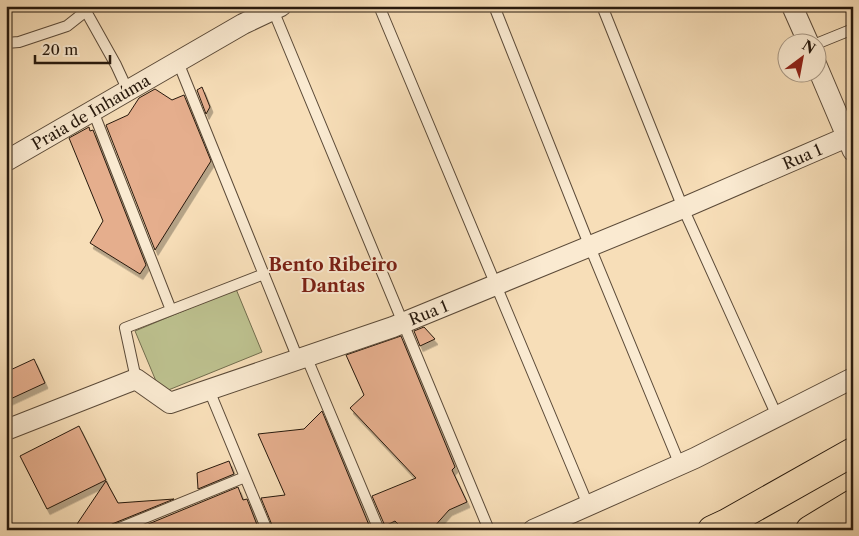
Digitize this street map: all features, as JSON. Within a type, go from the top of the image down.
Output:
[{"type":"highway","points":[[712,530],[735,519],[853,452]]},
{"type":"highway","points":[[810,530],[853,504]]},
{"type":"street","points":[[792,6],[804,32]]},
{"type":"street","name":"Praia de Inhaúma","points":[[6,161],[243,24],[277,8]]},
{"type":"street","points":[[824,82],[851,141]]},
{"type":"street","name":"Rua 1","points":[[136,379],[170,403],[403,324],[683,208],[851,141]]},
{"type":"street","points":[[533,530],[680,465],[853,378]]},
{"type":"street","points":[[6,430],[136,379]]},
{"type":"lane","points":[[379,6],[588,506]]},
{"type":"lane","points":[[494,6],[590,247],[680,465]]},
{"type":"lane","points":[[602,6],[683,208],[777,416]]},
{"type":"lane","points":[[277,8],[403,324],[489,530]]},
{"type":"lane","points":[[6,43],[19,42],[67,26],[84,9],[116,65],[128,91]]},
{"type":"lane","points":[[826,40],[853,29]]},
{"type":"lane","points":[[178,62],[264,274],[380,530]]},
{"type":"lane","points":[[93,111],[171,310]]},
{"type":"lane","points":[[136,379],[125,328],[264,274]]},
{"type":"lane","points":[[209,390],[267,530]]},
{"type":"lane","points":[[115,530],[245,477]]},
{"type":"green space","points":[[236,289],[262,352],[161,393],[135,331]]},
{"type":"building","points":[[202,87],[210,107],[206,114],[197,90]]},
{"type":"building","points":[[155,89],[172,100],[184,95],[211,161],[155,250],[106,125],[128,115],[139,98]]},
{"type":"building","points":[[89,127],[90,131],[93,130],[146,265],[140,274],[90,243],[103,221],[69,138]]},
{"type":"building","points":[[424,327],[435,339],[420,346],[414,331]]},
{"type":"building","points":[[401,336],[455,467],[452,470],[467,502],[449,510],[433,528],[428,530],[404,530],[395,521],[385,526],[372,496],[416,478],[350,408],[364,395],[346,355]]},
{"type":"building","points":[[34,359],[45,383],[6,401],[6,372]]},
{"type":"building","points":[[322,411],[371,530],[274,530],[261,498],[285,495],[258,434],[304,429]]},
{"type":"building","points":[[79,426],[106,480],[47,509],[20,456]]},
{"type":"building","points":[[229,461],[234,474],[198,489],[197,473]]},
{"type":"building","points":[[106,481],[118,503],[174,499],[112,524],[108,530],[73,530]]},
{"type":"building","points":[[238,487],[243,500],[247,499],[259,530],[134,530]]},
{"type":"district","name":"Bento Ribeiro Dantas","points":[[333,275]]}]
